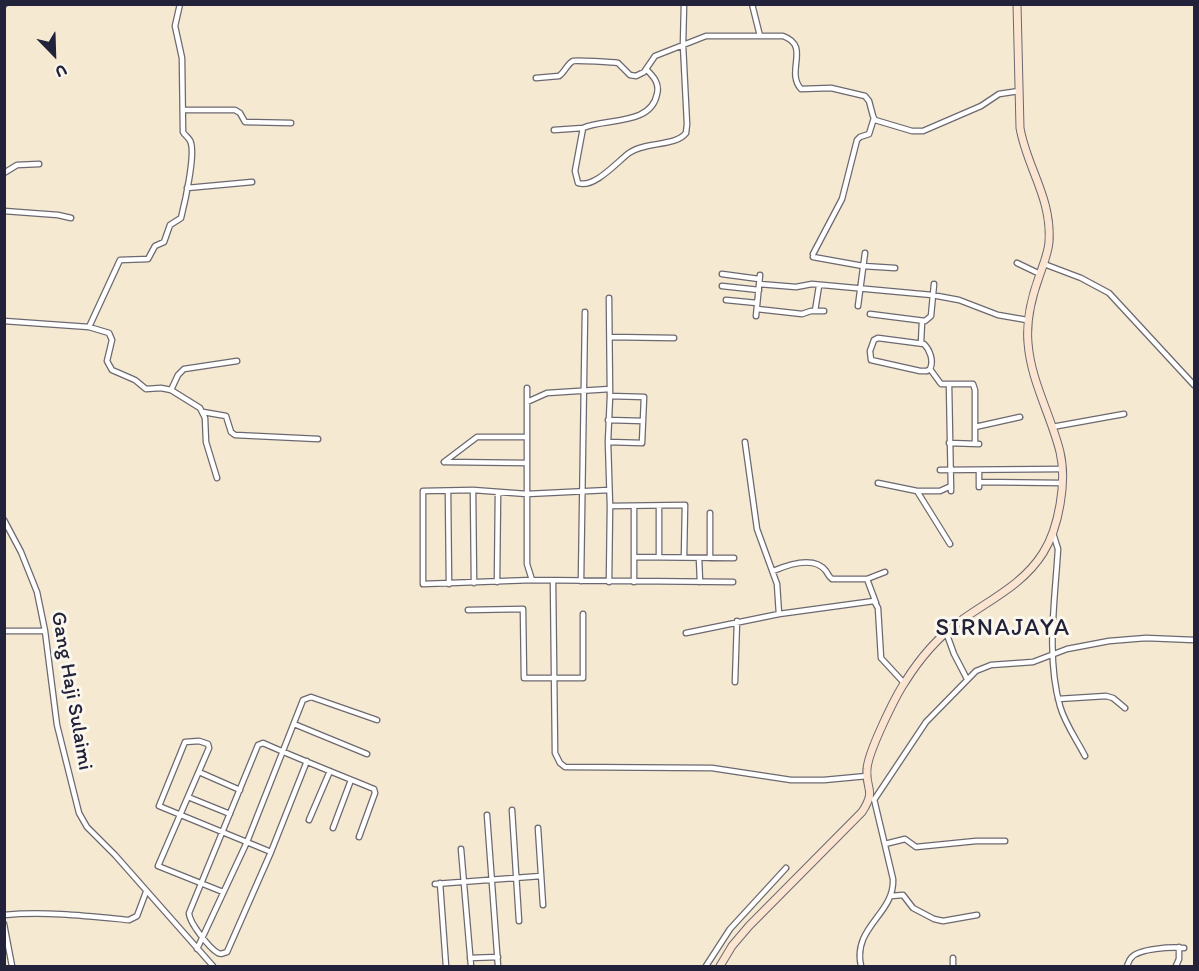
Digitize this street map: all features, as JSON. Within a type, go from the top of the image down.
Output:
[{"type":"street","points":[[88,327],[119,261],[148,259],[155,246],[164,242],[170,225],[181,218],[187,188],[191,145],[190,140],[183,133],[182,57],[175,26],[180,4]]},
{"type":"street","points":[[582,128],[575,175],[581,185],[606,172],[628,153],[640,147],[676,140],[684,136],[687,124],[683,45],[684,4]]},
{"type":"street","points":[[752,4],[760,36]]},
{"type":"street","points":[[861,966],[860,945],[891,896],[893,879],[867,776],[872,752],[904,684],[926,652],[946,632],[1024,576],[1044,552],[1053,533],[1060,506],[1063,469],[1060,449],[1032,371],[1028,347],[1027,320],[1049,242],[1048,216],[1042,191],[1021,137],[1017,4]]},
{"type":"street","points":[[536,78],[559,76],[569,64],[578,60],[618,63],[633,76],[642,74],[655,56],[706,36],[783,36],[795,42],[797,51],[795,81],[801,89],[831,88],[866,96],[874,118],[869,134],[857,139],[842,199],[813,255],[863,266],[895,268]]},
{"type":"street","points":[[554,130],[582,128],[635,117],[648,110],[656,100],[658,89],[656,81],[646,69]]},
{"type":"street","points":[[874,118],[912,131],[922,131],[981,106],[999,94],[1019,91]]},
{"type":"street","points":[[184,110],[235,110],[240,113],[245,122],[291,123]]},
{"type":"street","points":[[4,173],[16,165],[39,164]]},
{"type":"street","points":[[187,188],[252,182]]},
{"type":"street","points":[[4,211],[71,218]]},
{"type":"street","points":[[858,306],[865,253]]},
{"type":"street","points":[[1017,263],[1040,274]]},
{"type":"street","points":[[1044,264],[1081,278],[1109,293],[1194,385]]},
{"type":"street","points":[[722,274],[796,287],[812,284],[932,295],[959,300],[998,315],[1027,320]]},
{"type":"street","points":[[722,286],[759,282]]},
{"type":"street","points":[[756,316],[759,282]]},
{"type":"street","points":[[870,314],[922,322],[929,319],[934,284]]},
{"type":"street","points":[[815,311],[819,286]]},
{"type":"street","points":[[609,298],[609,582]]},
{"type":"street","points":[[726,300],[757,303]]},
{"type":"street","points":[[757,309],[802,314],[824,311]]},
{"type":"street","points":[[581,581],[582,390],[585,312]]},
{"type":"street","points":[[4,321],[88,327],[107,332],[111,335],[112,340],[107,361],[112,370],[135,380],[146,389],[171,390],[196,405],[203,412],[226,416],[231,432],[235,435],[318,439]]},
{"type":"street","points":[[921,343],[922,322]]},
{"type":"street","points":[[610,337],[674,338]]},
{"type":"street","points":[[930,369],[920,371],[871,360],[874,340],[878,338],[921,343],[929,352],[932,365],[930,369],[939,383],[973,384],[977,444],[949,443]]},
{"type":"street","points":[[171,390],[178,375],[184,369],[237,361]]},
{"type":"street","points":[[878,483],[916,491],[940,491],[951,488],[950,384]]},
{"type":"street","points":[[526,388],[527,564],[532,580]]},
{"type":"street","points":[[527,402],[547,393],[610,389]]},
{"type":"street","points":[[608,441],[642,443],[643,421],[644,397],[610,396]]},
{"type":"street","points":[[203,412],[206,442],[217,478]]},
{"type":"street","points":[[1052,427],[1124,414]]},
{"type":"street","points":[[975,427],[1020,417]]},
{"type":"street","points":[[608,420],[643,421]]},
{"type":"street","points":[[527,437],[477,436],[444,462],[527,463]]},
{"type":"street","points":[[746,442],[757,529],[773,572],[778,593],[779,614]]},
{"type":"street","points":[[940,470],[1063,469]]},
{"type":"street","points":[[979,471],[979,484],[1062,483]]},
{"type":"street","points":[[609,490],[527,494],[473,490],[423,490],[423,584],[532,580],[733,582]]},
{"type":"street","points":[[473,490],[474,583]]},
{"type":"street","points":[[447,491],[449,584]]},
{"type":"street","points":[[916,491],[950,544]]},
{"type":"street","points":[[497,582],[498,492]]},
{"type":"street","points":[[610,506],[685,506],[684,557]]},
{"type":"street","points":[[634,506],[634,582]]},
{"type":"street","points":[[659,506],[659,557]]},
{"type":"street","points":[[710,513],[711,558]]},
{"type":"street","name":"Gang Haji Sulaimi","points":[[4,520],[31,575],[45,631],[55,715],[79,813],[87,826],[116,855],[213,966]]},
{"type":"street","points":[[1053,533],[1058,549],[1053,655],[1058,699],[1063,716],[1085,756]]},
{"type":"street","points":[[634,557],[734,558]]},
{"type":"street","points":[[699,558],[700,582]]},
{"type":"street","points":[[773,572],[789,565],[808,563],[821,567],[832,579],[867,579],[885,572]]},
{"type":"street","points":[[867,579],[878,608],[881,658],[904,684]]},
{"type":"street","points":[[553,581],[555,753],[565,767],[712,768],[791,780],[867,776]]},
{"type":"street","points":[[686,633],[779,614],[871,601],[876,603]]},
{"type":"street","points":[[468,610],[523,609],[524,678],[583,678],[583,614]]},
{"type":"street","points":[[735,682],[737,621]]},
{"type":"street","points":[[4,631],[45,631]]},
{"type":"street","points":[[946,632],[967,679]]},
{"type":"street","points":[[874,800],[922,728],[976,671],[991,665],[1033,662],[1082,645],[1133,638],[1194,640]]},
{"type":"street","points":[[1058,699],[1106,696],[1113,698],[1125,708]]},
{"type":"street","points":[[197,949],[247,842],[301,703],[305,698],[311,697],[377,720]]},
{"type":"street","points":[[294,724],[367,754]]},
{"type":"street","points":[[223,892],[158,866],[181,814],[199,772],[208,745],[199,741],[185,742],[159,805],[181,814],[222,832],[271,852]]},
{"type":"street","points":[[307,761],[271,852],[227,951],[218,953],[203,938],[188,916],[258,745],[262,743],[307,761],[376,791],[359,837]]},
{"type":"street","points":[[309,820],[330,771]]},
{"type":"street","points":[[199,772],[240,790]]},
{"type":"street","points":[[333,828],[351,780]]},
{"type":"street","points":[[706,966],[730,929],[757,909],[857,818],[868,802],[870,791]]},
{"type":"street","points":[[188,797],[230,814]]},
{"type":"street","points":[[512,810],[519,921]]},
{"type":"street","points":[[486,814],[498,966]]},
{"type":"street","points":[[538,828],[543,905]]},
{"type":"street","points":[[885,844],[905,839],[916,848],[976,841],[1005,841]]},
{"type":"street","points":[[461,849],[471,966]]},
{"type":"street","points":[[720,966],[786,868]]},
{"type":"street","points":[[446,966],[437,884],[542,876]]},
{"type":"street","points":[[4,915],[61,914],[129,921],[137,915],[146,892]]},
{"type":"street","points":[[891,896],[903,895],[913,908],[940,920],[977,915]]},
{"type":"street","points":[[4,924],[12,966]]},
{"type":"street","points":[[1127,966],[1136,954],[1165,947],[1181,948],[1176,966]]},
{"type":"street","points":[[470,958],[498,957]]},
{"type":"street","points":[[953,958],[953,966]]},
{"type":"district","name":"SIRNAJAYA","points":[[1003,629]]}]
